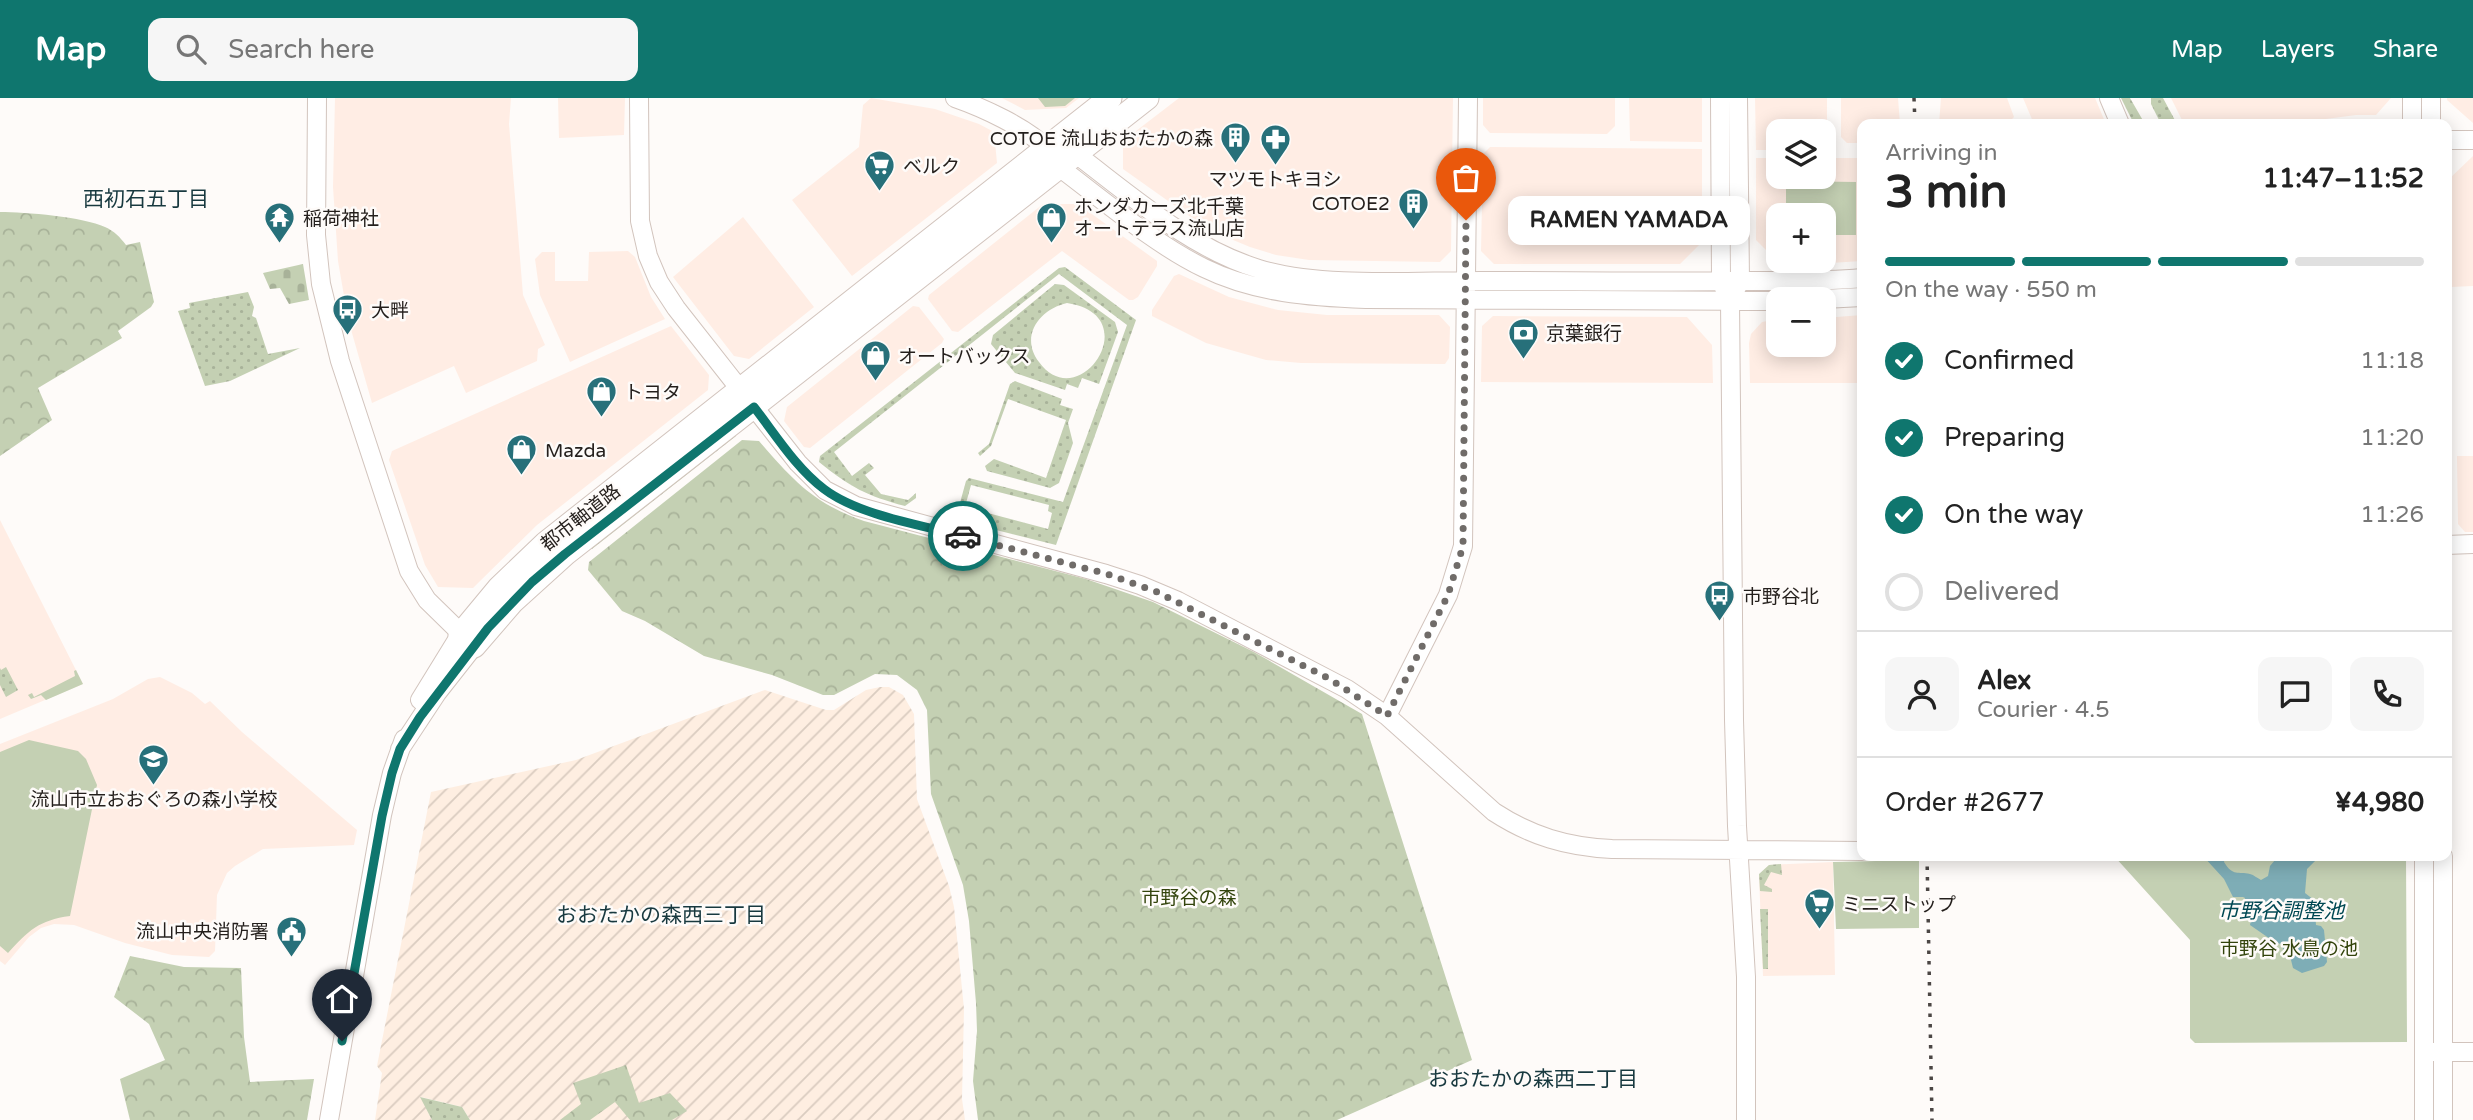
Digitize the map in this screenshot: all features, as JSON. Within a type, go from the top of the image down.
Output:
[{"type":"main road","name":"都市軸道路","points":[[747,398],[1046,148],[1110,98]]},
{"type":"main road","name":"都市軸道路","points":[[467,640],[486,602],[527,559],[1068,161],[1147,98]]},
{"type":"street","points":[[317,98],[316,235],[321,284],[340,361],[405,564],[427,600],[467,640]]},
{"type":"street","points":[[639,98],[638,202],[648,256],[659,282],[676,308],[813,480],[839,499],[878,513],[1107,574],[1149,588],[1328,678],[1387,716],[1493,812],[1548,840],[1592,848],[1857,851]]},
{"type":"street","points":[[955,98],[1009,122],[1197,242],[1259,269],[1310,279],[1813,281],[1857,278]]},
{"type":"street","points":[[1387,716],[1448,595],[1463,546],[1468,98]]},
{"type":"street","points":[[1720,98],[1721,281],[1730,301],[1734,720],[1746,977],[1746,1120]]},
{"type":"street","points":[[1730,301],[1740,281],[1738,98]]},
{"type":"street","points":[[2109,98],[2118,119]]},
{"type":"street","points":[[2412,98],[2412,119]]},
{"type":"street","points":[[2431,98],[2431,119]]},
{"type":"street","points":[[2452,140],[2473,140]]},
{"type":"street","points":[[1068,161],[1174,251],[1227,278],[1269,289],[1316,298],[1766,301]]},
{"type":"street","points":[[1836,298],[1857,297]]},
{"type":"street","points":[[2452,545],[2473,544]]},
{"type":"street","name":"都市軸道路","points":[[329,1120],[382,816],[400,749],[419,702],[467,640]]},
{"type":"street","points":[[2424,861],[2424,1120]]},
{"type":"street","points":[[2443,861],[2443,1120]]},
{"type":"street","points":[[2424,1052],[2473,1052]]},
{"type":"shaded area","points":[[335,98],[511,98],[509,124],[523,295],[545,345],[538,349],[537,361],[466,393],[454,366],[372,403],[348,319],[338,261],[333,187]]},
{"type":"shaded area","points":[[558,98],[625,98],[624,135],[559,138]]},
{"type":"shaded area","name":"ベルク","points":[[871,98],[935,109],[979,124],[994,132],[997,163],[852,276],[792,200],[859,147],[863,105]]},
{"type":"shaded area","points":[[1002,98],[1079,98],[1066,108],[1025,110]]},
{"type":"shaded area","points":[[1179,98],[1453,98],[1451,251],[1440,262],[1309,260],[1276,255],[1209,230],[1123,169],[1123,141]]},
{"type":"shaded area","points":[[1483,98],[1615,98],[1615,126],[1607,134],[1490,133],[1483,125]]},
{"type":"shaded area","points":[[1629,98],[1702,98],[1702,142],[1630,141]]},
{"type":"shaded area","points":[[1755,98],[1827,98],[1827,119],[1766,119],[1766,150],[1756,150]]},
{"type":"shaded area","points":[[1841,98],[1898,98],[1900,119],[1857,119],[1857,143],[1847,143],[1841,137]]},
{"type":"shaded area","points":[[1941,98],[2007,98],[2014,117],[2012,119],[1939,119]]},
{"type":"shaded area","points":[[2023,98],[2095,98],[2104,119],[2032,119]]},
{"type":"shaded area","points":[[2171,98],[2391,98],[2376,115],[2326,119],[2182,119]]},
{"type":"shaded area","points":[[2473,98],[2473,123],[2447,100]]},
{"type":"shaded area","points":[[1490,147],[1702,149],[1702,242],[1680,264],[1494,264],[1481,251],[1483,154]]},
{"type":"shaded area","points":[[2473,156],[2473,286],[2452,287],[2452,176]]},
{"type":"shaded area","points":[[1756,158],[1766,158],[1766,189],[1836,189],[1836,158],[1857,158],[1857,261],[1836,263],[1836,203],[1766,203],[1766,250],[1756,240]]},
{"type":"shaded area","points":[[1043,204],[1078,204],[1157,261],[1157,266],[1138,297],[1129,300],[1062,251],[958,332],[952,331],[928,299],[929,295]]},
{"type":"shaded area","points":[[743,217],[814,307],[749,359],[734,356],[673,277]]},
{"type":"shaded area","points":[[628,251],[635,257],[651,297],[665,319],[570,362],[540,295],[535,259],[542,252],[555,252],[555,281],[588,281],[589,252]]},
{"type":"shaded area","points":[[1179,274],[1229,297],[1278,310],[1327,315],[1439,315],[1450,327],[1449,358],[1445,364],[1301,363],[1266,360],[1206,343],[1152,316],[1152,310],[1174,276]]},
{"type":"shaded area","points":[[913,306],[919,307],[944,339],[942,343],[810,448],[804,447],[784,421],[787,407]]},
{"type":"shaded area","points":[[1857,315],[1857,383],[1750,383],[1749,343],[1751,334],[1766,321],[1766,357],[1836,357],[1836,317]]},
{"type":"shaded area","points":[[1493,316],[1687,317],[1712,345],[1713,383],[1481,382],[1482,326]]},
{"type":"shaded area","points":[[671,326],[709,375],[708,390],[537,525],[473,588],[438,587],[425,565],[389,460],[392,451]]},
{"type":"shaded area","points":[[2457,456],[2473,456],[2473,532],[2465,532],[2458,524]]},
{"type":"shaded area","points":[[0,520],[83,684],[0,719]]},
{"type":"shaded area","name":"流山市立おおぐろの森小学校","points":[[160,677],[192,693],[205,704],[210,701],[242,732],[357,830],[354,845],[263,849],[235,866],[227,873],[217,895],[215,951],[209,957],[172,955],[125,943],[74,925],[54,924],[41,928],[29,937],[5,965],[0,961],[0,744],[113,699],[148,679]]},
{"type":"shaded area","points":[[889,687],[903,695],[914,714],[917,799],[954,907],[964,1009],[962,1099],[965,1120],[470,1120],[462,1107],[421,1097],[432,1120],[375,1120],[382,1073],[377,1066],[431,792],[576,760],[765,690],[826,710],[834,710],[866,690]]},
{"type":"shaded area","points":[[1833,862],[1835,975],[1763,976],[1759,875],[1769,865]]},
{"type":"green space","points":[[1038,98],[1075,98],[1065,106],[1045,107]]},
{"type":"green space","points":[[2121,98],[2130,98],[2142,119],[2132,119]]},
{"type":"green space","points":[[2151,98],[2163,98],[2174,119],[2158,119]]},
{"type":"green space","points":[[1836,182],[1856,182],[1856,235],[1836,235],[1836,203],[1786,203],[1786,189],[1836,189]]},
{"type":"green space","points":[[0,212],[83,220],[117,234],[126,245],[140,242],[154,302],[118,331],[122,338],[38,388],[52,420],[0,456]]},
{"type":"green space","points":[[303,264],[309,300],[289,304],[280,288],[270,289],[263,273]]},
{"type":"green space","points":[[1065,267],[1136,320],[1056,545],[968,523],[958,510],[969,478],[1063,502],[1127,325],[1059,274],[834,452],[852,476],[869,463],[874,468],[865,475],[881,494],[908,500],[916,493],[916,498],[905,506],[880,498],[859,490],[819,462],[820,456],[1059,268]],"holes":[[[971,485],[1049,505],[1048,511],[1052,513],[1048,529],[965,507]]]},
{"type":"green space","points":[[1055,284],[1064,285],[1115,322],[1118,332],[1099,384],[1082,378],[1078,388],[1067,384],[1065,390],[1015,373],[991,344],[993,335]],"holes":[[[1067,303],[1091,311],[1102,325],[1104,341],[1098,358],[1087,371],[1072,378],[1055,376],[1039,362],[1033,352],[1031,343],[1035,325],[1048,311]]]},
{"type":"green space","points":[[248,292],[254,307],[252,316],[256,318],[268,354],[300,348],[230,381],[205,386],[178,311],[190,308],[189,303]]},
{"type":"green space","points":[[1015,381],[1062,399],[1060,405],[1073,409],[1068,423],[1073,443],[1059,483],[1050,488],[987,471],[985,466],[994,459],[1046,478],[1066,420],[1008,399],[991,446],[980,456],[978,453],[989,444],[1010,384]]},
{"type":"green space","points":[[734,433],[736,436],[592,549],[590,546]]},
{"type":"green space","name":"市野谷の森","points":[[742,440],[759,441],[805,489],[846,514],[1086,579],[1153,602],[1254,652],[1362,714],[1472,1060],[1337,1120],[978,1120],[973,1081],[976,1003],[969,921],[963,885],[931,794],[927,710],[917,690],[897,675],[875,674],[834,695],[823,695],[772,675],[704,656],[645,621],[622,611],[588,570],[589,562]]},
{"type":"green space","points":[[6,667],[18,690],[6,697],[0,685],[0,668],[1,670]]},
{"type":"green space","points":[[76,670],[83,684],[46,700],[41,695],[31,699],[28,695],[32,693],[34,697],[75,676]]},
{"type":"green space","points":[[29,740],[78,751],[86,759],[97,785],[70,916],[50,920],[35,928],[8,953],[0,946],[0,752]]},
{"type":"green space","points":[[1919,861],[1919,928],[1836,929],[1833,862]]},
{"type":"green space","name":"市野谷 水鳥の池","points":[[2119,861],[2406,861],[2407,1042],[2195,1043],[2190,1038],[2190,940]]},
{"type":"green space","points":[[2430,861],[2437,861],[2437,1018],[2430,1018]]},
{"type":"green space","points":[[1781,864],[1782,875],[1771,872],[1764,885],[1772,889],[1772,892],[1760,891],[1759,874],[1769,865]]},
{"type":"green space","points":[[1760,909],[1768,909],[1768,969],[1763,969]]},
{"type":"green space","points":[[130,956],[184,967],[241,968],[244,1037],[250,1082],[314,1079],[307,1120],[130,1120],[120,1079],[165,1060],[149,1024],[114,997]]},
{"type":"green space","points":[[626,1065],[639,1103],[670,1093],[687,1111],[672,1120],[630,1120],[615,1102],[590,1120],[560,1120],[581,1104],[573,1083]]},
{"type":"green space","points":[[420,1097],[462,1107],[470,1120],[432,1120]]},
{"type":"water","name":"市野谷調整池","points":[[2208,861],[2224,861],[2230,870],[2251,874],[2261,880],[2268,876],[2274,861],[2315,861],[2307,869],[2305,893],[2314,900],[2316,925],[2324,930],[2327,962],[2324,966],[2302,973],[2293,968],[2291,960],[2284,954],[2282,944],[2276,943],[2250,925],[2252,915],[2244,909],[2245,898],[2233,897],[2224,879]]},
{"type":"railway","points":[[1914,98],[1915,119]]},
{"type":"railway","points":[[1927,861],[1932,1120]]},
{"type":"way so far","points":[[963,536],[1107,574],[1157,592],[1328,678],[1387,716],[1448,595],[1461,559],[1466,220]]},
{"type":"place","name":"COTOE 流山おおたかの森","points":[[1236,165]]},
{"type":"place","name":"マツモトキヨシ","points":[[1275,167]]},
{"type":"place","name":"ベルク","points":[[880,193]]},
{"type":"place","name":"RAMEN YAMADA","points":[[1466,220]]},
{"type":"place","name":"COTOE2","points":[[1413,230]]},
{"type":"place","name":"ホンダカーズ北千葉 オートテラス流山店","points":[[1051,244]]},
{"type":"place","name":"稲荷神社","points":[[280,245]]},
{"type":"place","name":"大畔","points":[[348,337]]},
{"type":"place","name":"京葉銀行","points":[[1523,360]]},
{"type":"place","name":"オートバックス","points":[[875,383]]},
{"type":"place","name":"トヨタ","points":[[601,419]]},
{"type":"place","name":"Mazda","points":[[522,477]]},
{"type":"place","name":"市野谷北","points":[[1720,623]]},
{"type":"place","name":"流山市立おおぐろの森小学校","points":[[154,787]]},
{"type":"place","name":"ミニストップ","points":[[1819,931]]},
{"type":"place","name":"流山中央消防署","points":[[292,958]]},
{"type":"district","name":"西初石五丁目","points":[[146,199]]},
{"type":"district","name":"おおたかの森西三丁目","points":[[661,915]]},
{"type":"district","name":"おおたかの森西二丁目","points":[[1533,1079]]},
{"type":"route","points":[[342,1041],[382,816],[400,749],[437,693],[488,628],[532,582],[565,554],[754,407],[813,480],[839,499],[878,513],[963,536]]}]
